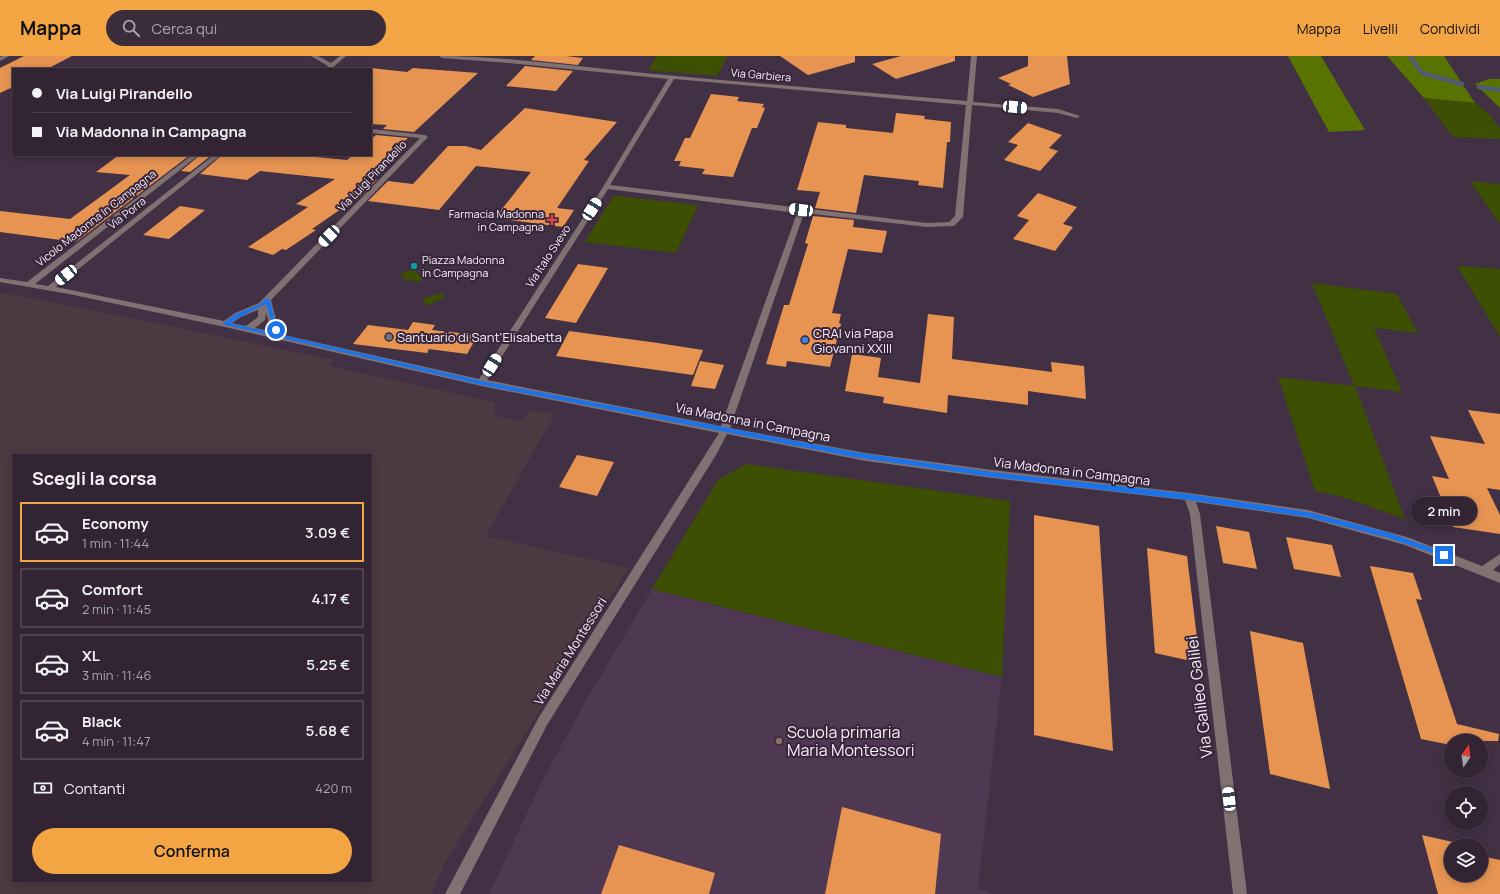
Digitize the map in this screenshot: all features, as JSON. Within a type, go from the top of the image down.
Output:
[{"type":"street","points":[[0,59],[6,56]]},
{"type":"street","points":[[314,56],[330,67],[343,56]]},
{"type":"street","name":"Via Garbiera","points":[[442,56],[533,62],[671,79],[710,80],[1058,111],[1077,116]]},
{"type":"street","points":[[606,187],[927,225],[944,225],[956,221],[959,213],[971,103],[974,56]]},
{"type":"street","name":"Via Italo Svevo","points":[[482,383],[606,187],[671,79]]},
{"type":"street","name":"Via Luigi Pirandello","points":[[225,324],[238,315],[265,303],[425,137],[372,131]]},
{"type":"street","name":"Vicolo Madonna In Campagna","points":[[28,285],[195,156]]},
{"type":"street","name":"Via Porra","points":[[49,289],[217,156]]},
{"type":"street","name":"Via Maria Montessori","points":[[452,894],[543,721],[713,452],[725,430],[801,210]]},
{"type":"street","name":"Via Madonna in Campagna","points":[[0,280],[225,324],[482,383],[866,457],[1080,486],[1189,497],[1308,514],[1342,522],[1425,547],[1500,578]]},
{"type":"street","points":[[265,303],[273,323],[282,338]]},
{"type":"street","name":"Via Luigi Pirandello","points":[[248,329],[262,318],[265,303]]},
{"type":"street","name":"Via Galileo Galilei","points":[[1189,497],[1195,514],[1240,894]]},
{"type":"street","points":[[1484,571],[1500,558]]},
{"type":"shaded area","points":[[0,293],[37,299],[335,360],[329,366],[495,402],[495,416],[520,421],[532,410],[555,414],[486,536],[629,568],[446,861],[431,894],[0,894]]},
{"type":"shaded area","name":"Scuola primaria Maria Montessori","points":[[652,589],[1002,677],[978,888],[995,894],[489,894],[542,781],[585,702]]},
{"type":"green space","points":[[657,56],[728,56],[717,76],[648,70]]},
{"type":"green space","points":[[1288,56],[1321,56],[1365,130],[1329,132]]},
{"type":"green space","points":[[1387,56],[1444,56],[1475,103],[1424,98]]},
{"type":"green space","points":[[1489,79],[1500,79],[1500,108],[1475,84]]},
{"type":"green space","points":[[1424,98],[1475,103],[1488,113],[1500,128],[1500,139],[1453,137]]},
{"type":"green space","points":[[1470,181],[1500,184],[1500,224]]},
{"type":"green space","points":[[617,196],[698,205],[676,253],[585,242],[613,197]]},
{"type":"green space","points":[[1457,266],[1500,269],[1500,337]]},
{"type":"green space","points":[[414,269],[423,280],[415,283],[412,279],[407,281],[400,274]]},
{"type":"green space","points":[[1312,283],[1397,294],[1418,333],[1374,328],[1402,392],[1355,386],[1405,519],[1343,497],[1315,491],[1278,377],[1354,386]]},
{"type":"green space","points":[[441,293],[445,297],[427,306],[422,299]]},
{"type":"green space","points":[[746,464],[1010,501],[1002,677],[652,589],[718,480]]},
{"type":"building","points":[[24,56],[72,56],[49,68],[12,68],[12,87],[0,93],[0,68]]},
{"type":"building","points":[[535,56],[566,56],[583,58],[578,65],[531,60]]},
{"type":"building","points":[[780,56],[855,56],[855,62],[808,75]]},
{"type":"building","points":[[901,56],[955,56],[955,61],[896,79],[872,64]]},
{"type":"building","points":[[1028,56],[1067,56],[1070,84],[1033,97],[1008,85],[1011,84],[998,78],[1028,66]]},
{"type":"building","points":[[525,66],[573,71],[556,91],[506,86]]},
{"type":"building","points":[[372,68],[407,72],[413,68],[478,73],[414,132],[383,129],[387,125],[372,124]]},
{"type":"building","points":[[711,94],[739,97],[737,101],[764,104],[762,107],[765,108],[757,128],[752,128],[733,177],[702,174],[705,169],[679,166],[681,161],[674,161],[685,138],[690,138]]},
{"type":"building","points":[[525,108],[617,122],[584,160],[589,161],[557,208],[574,210],[563,227],[495,218],[531,172],[476,166],[439,210],[368,201],[388,181],[413,184],[448,146],[465,146],[481,150]]},
{"type":"building","points":[[896,113],[925,116],[924,119],[951,122],[950,142],[947,142],[943,188],[918,185],[919,181],[864,175],[856,213],[815,208],[820,192],[797,190],[818,122],[846,125],[846,128],[893,133]]},
{"type":"building","points":[[1028,123],[1062,135],[1049,148],[1058,151],[1040,171],[1004,160],[1018,145],[1008,142]]},
{"type":"building","points":[[376,135],[408,138],[365,178],[377,180],[357,200],[354,200],[312,229],[316,230],[286,250],[282,249],[273,255],[248,247],[308,207],[296,204],[335,179],[260,171],[247,180],[200,174],[221,156],[305,156],[347,160],[352,156],[372,156],[372,138]]},
{"type":"building","points":[[118,156],[189,156],[76,242],[0,232],[0,211],[70,219],[130,175],[96,172]]},
{"type":"building","points":[[199,156],[211,156],[190,172],[181,171]]},
{"type":"building","points":[[1038,193],[1077,207],[1063,224],[1073,227],[1055,251],[1013,239],[1029,220],[1017,216]]},
{"type":"building","points":[[180,206],[205,210],[169,239],[143,235]]},
{"type":"building","points":[[813,216],[854,220],[853,227],[887,231],[882,253],[848,249],[832,313],[841,314],[839,323],[841,324],[830,367],[787,361],[786,367],[766,364],[784,305],[789,305],[808,244],[805,243]]},
{"type":"building","points":[[578,264],[608,268],[576,323],[545,318]]},
{"type":"building","points":[[928,314],[954,317],[952,359],[1052,372],[1051,362],[1084,366],[1086,399],[1028,391],[1028,405],[948,395],[947,413],[883,403],[884,397],[845,391],[852,354],[881,358],[878,377],[920,383]]},
{"type":"building","points":[[413,322],[435,325],[432,330],[478,335],[467,354],[429,349],[427,353],[353,344],[368,325],[408,330]]},
{"type":"building","points":[[569,331],[703,350],[693,375],[556,356]]},
{"type":"building","points":[[700,361],[724,365],[715,389],[691,386]]},
{"type":"building","points":[[1468,410],[1500,414],[1500,490],[1487,488],[1500,515],[1500,534],[1453,527],[1432,476],[1449,479],[1430,436],[1485,444]]},
{"type":"building","points":[[577,455],[614,462],[597,496],[559,487]]},
{"type":"building","points":[[1034,515],[1099,526],[1113,751],[1034,735]]},
{"type":"building","points":[[1216,526],[1249,532],[1257,569],[1223,563]]},
{"type":"building","points":[[1286,537],[1332,545],[1341,577],[1294,569]]},
{"type":"building","points":[[1147,548],[1187,556],[1200,663],[1155,653]]},
{"type":"building","points":[[1370,566],[1413,573],[1422,600],[1416,599],[1457,724],[1499,734],[1498,741],[1488,741],[1488,734],[1444,734],[1444,744],[1421,739]]},
{"type":"building","points":[[1250,631],[1303,643],[1330,789],[1270,774]]},
{"type":"building","points":[[842,807],[941,834],[935,894],[825,894]]},
{"type":"building","points":[[1422,835],[1444,840],[1444,882],[1488,882],[1488,857],[1500,860],[1500,894],[1438,894]]},
{"type":"building","points":[[619,845],[715,873],[709,894],[601,894]]},
{"type":"waterway","points":[[1410,56],[1422,73],[1462,84]]},
{"type":"waterway","points":[[1479,87],[1500,90]]},
{"type":"place","name":"Farmacia Madonna in Campagna","points":[[552,220]]},
{"type":"place","name":"Piazza Madonna in Campagna","points":[[414,266]]},
{"type":"place","name":"Santuario di Sant'Elisabetta","points":[[389,337]]},
{"type":"place","name":"CRAI via Papa Giovanni XXIII","points":[[805,340]]},
{"type":"place","name":"Scuola primaria Maria Montessori","points":[[779,741]]},
{"type":"route","points":[[276,330],[267,300],[262,305],[238,315],[225,324],[344,353],[482,383],[854,455],[1080,486],[1189,497],[1308,514],[1390,536],[1444,555]]}]
